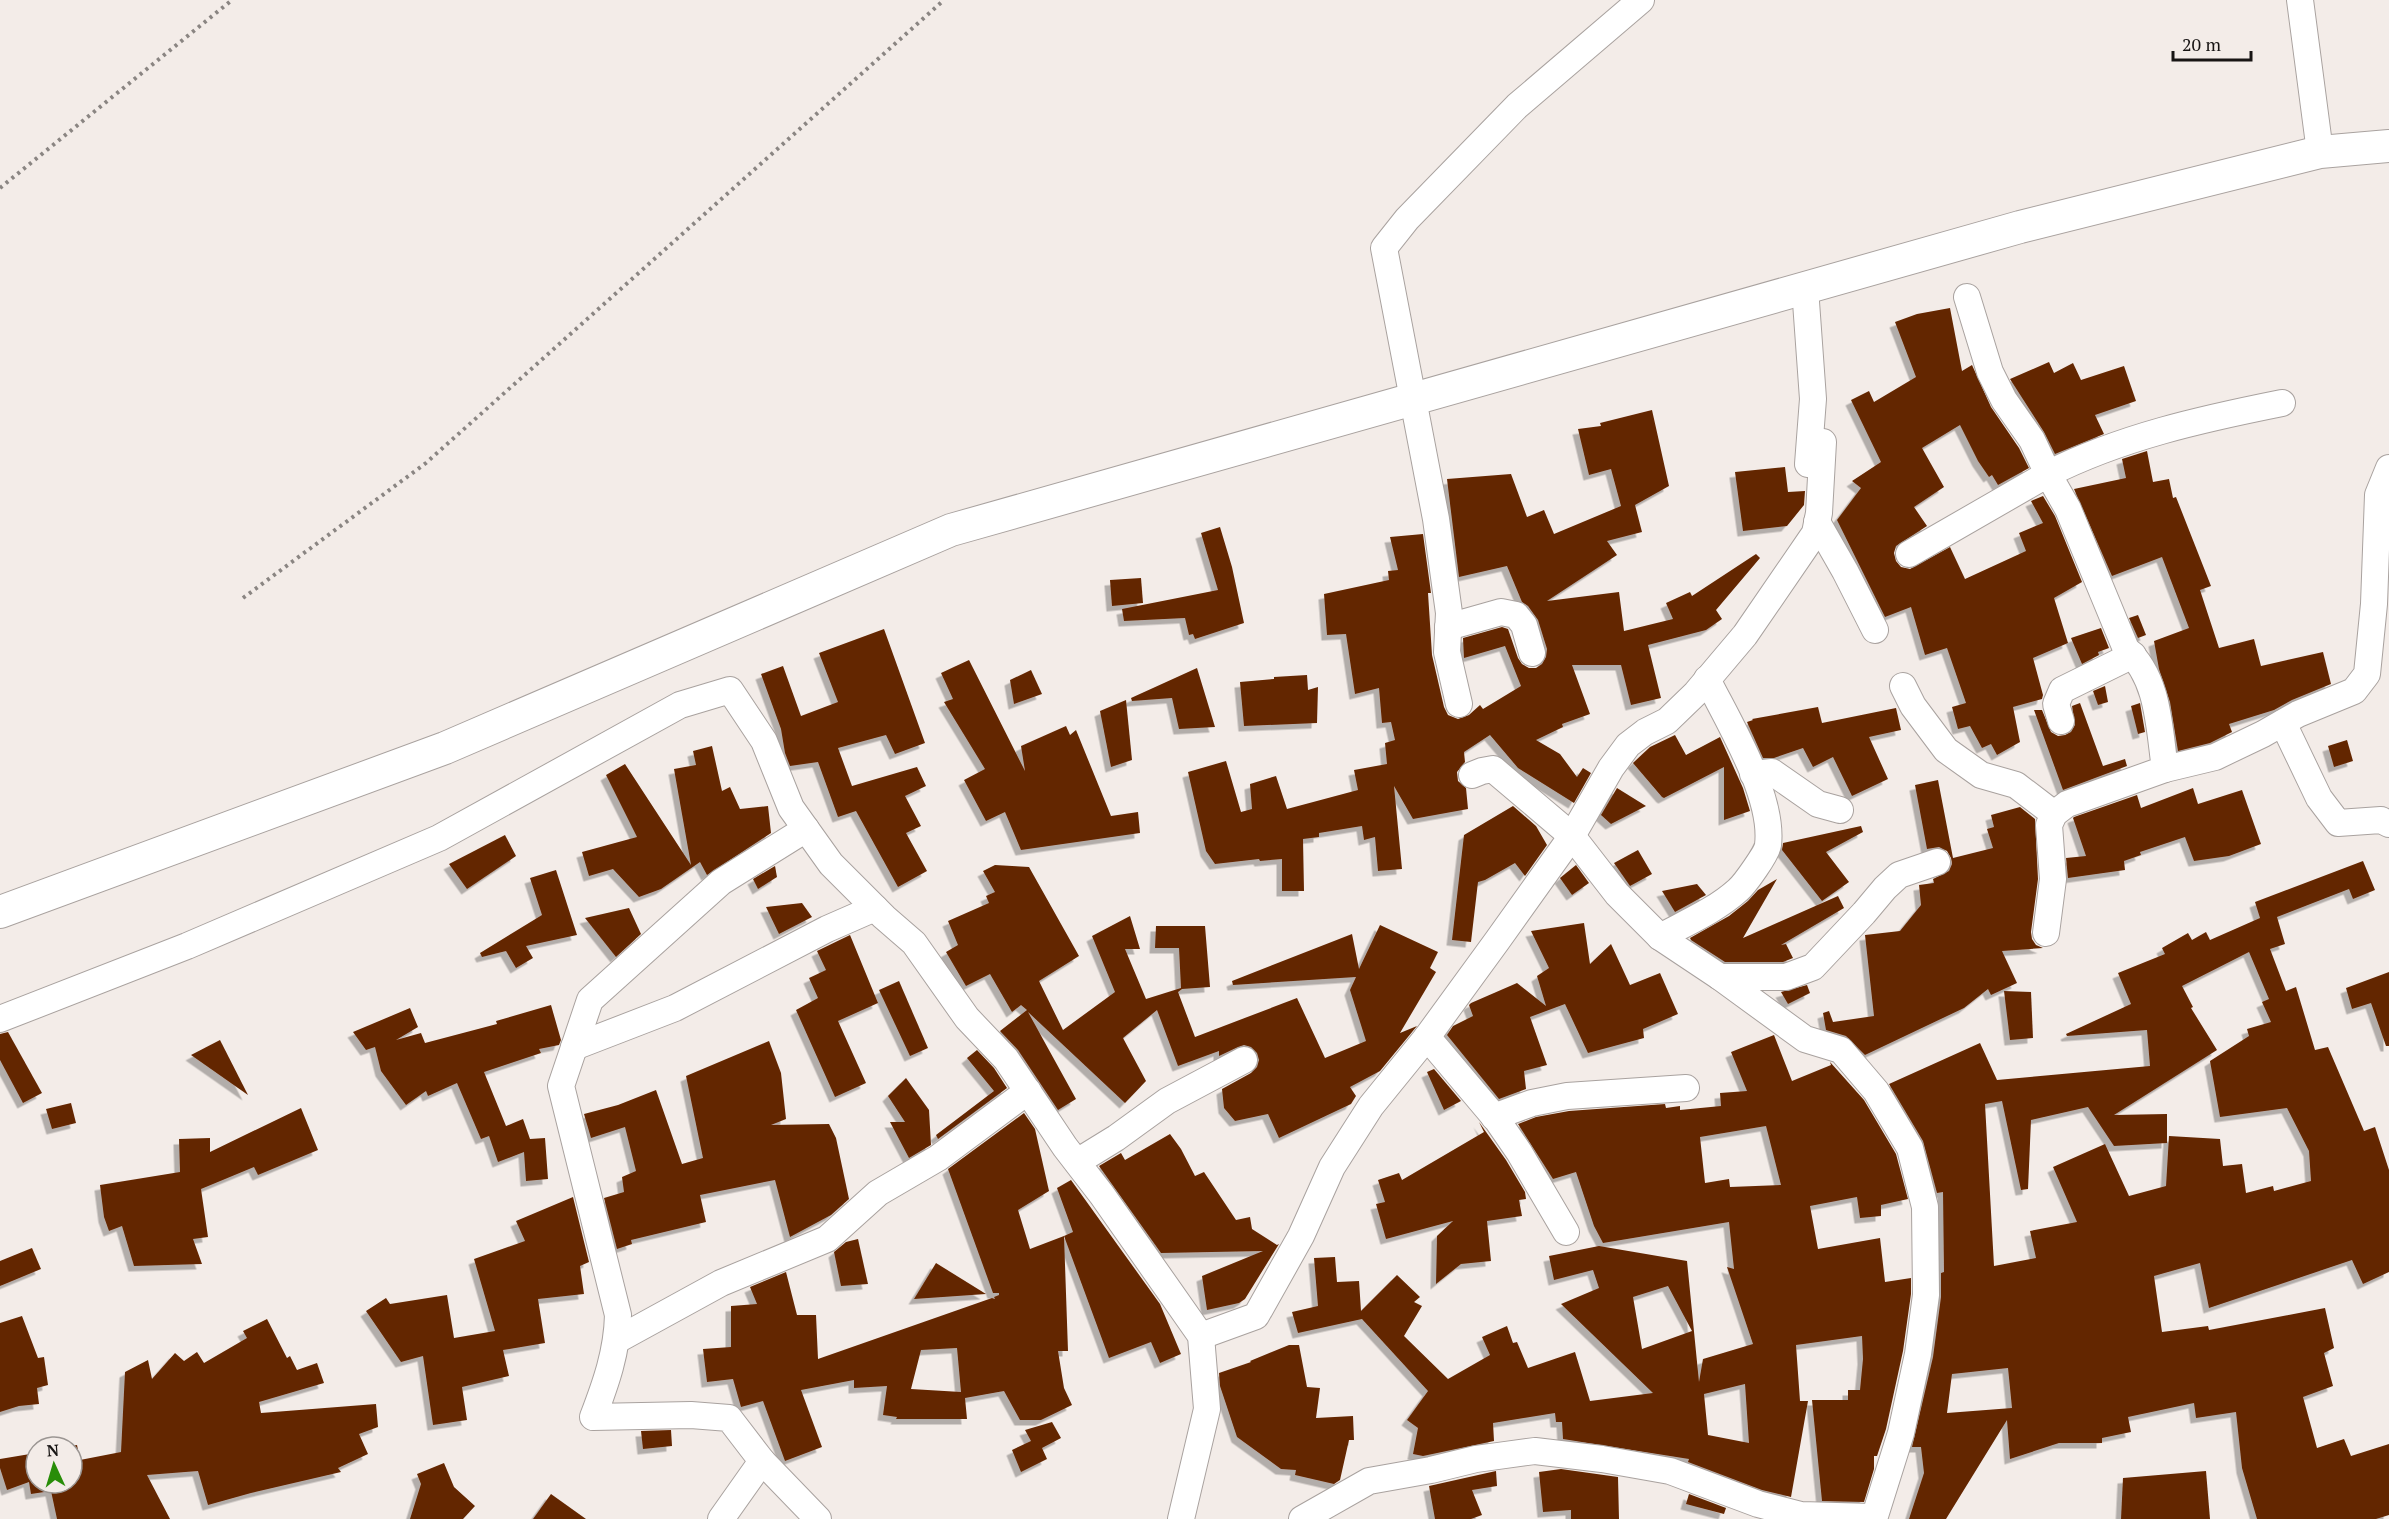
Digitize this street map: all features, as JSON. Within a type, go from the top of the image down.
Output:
[{"type":"street","points":[[1459,704],[1447,652],[1449,613],[1436,519],[1384,248],[1407,219],[1517,106],[1641,0]]},
{"type":"street","points":[[2300,0],[2320,152]]},
{"type":"street","points":[[0,912],[445,748],[951,530],[2020,227],[2320,152],[2389,146]]},
{"type":"street","points":[[1805,288],[1813,399],[1807,483]]},
{"type":"street","points":[[1967,297],[1990,372],[2004,400],[2032,440],[2068,509],[2126,649],[2139,660],[2148,677],[2165,769]]},
{"type":"street","points":[[1908,554],[2075,460],[2146,434],[2282,403]]},
{"type":"street","points":[[1201,1336],[1256,1316],[1301,1236],[1332,1167],[1371,1106],[1427,1037],[1572,836],[1611,768],[1628,745],[1645,732],[1667,721],[1745,635],[1815,533],[1823,442]]},
{"type":"street","points":[[2046,933],[2053,879],[2049,825],[2054,814],[2067,804],[2165,769],[2215,757],[2354,691],[2367,674],[2374,604],[2378,495],[2389,468]]},
{"type":"street","points":[[1817,522],[1875,630]]},
{"type":"street","points":[[1448,627],[1501,612],[1516,615],[1524,625],[1532,653]]},
{"type":"street","points":[[2061,721],[2056,704],[2062,690],[2133,655]]},
{"type":"street","points":[[1660,937],[1719,905],[1740,888],[1768,847],[1768,822],[1760,790],[1707,679]]},
{"type":"street","points":[[1903,686],[1913,706],[1946,750],[1981,775],[2016,785],[2054,814]]},
{"type":"street","points":[[0,1018],[187,946],[439,838],[680,705],[730,690],[764,741],[791,808],[831,864],[875,909],[914,943],[967,1018],[1006,1059],[1201,1336],[1207,1409],[1181,1519]]},
{"type":"street","points":[[2283,723],[2319,798],[2338,823],[2381,820],[2389,824]]},
{"type":"street","points":[[1310,1517],[1369,1481],[1476,1459],[1535,1451],[1602,1459],[1670,1471],[1758,1504],[1801,1515],[1872,1517],[1873,1519],[1901,1433],[1918,1354],[1926,1295],[1925,1207],[1910,1148],[1876,1091],[1841,1050],[1805,1039],[1720,977],[1660,937],[1617,894],[1572,836],[1493,769],[1472,776]]},
{"type":"street","points":[[1753,774],[1772,772],[1818,804],[1840,810]]},
{"type":"street","points":[[806,829],[721,882],[590,1000],[561,1086],[618,1315],[617,1340],[609,1374],[593,1417],[691,1415],[729,1418],[762,1461],[818,1519]]},
{"type":"street","points":[[1720,977],[1786,977],[1813,967],[1899,875],[1937,862]]},
{"type":"street","points":[[574,1047],[675,1008],[826,929],[875,909]]},
{"type":"street","points":[[1427,1037],[1494,1117],[1519,1152],[1566,1232]]},
{"type":"street","points":[[1077,1162],[1116,1138],[1167,1101],[1244,1060]]},
{"type":"street","points":[[1494,1117],[1532,1103],[1567,1096],[1686,1088]]},
{"type":"street","points":[[617,1340],[721,1283],[827,1239],[878,1193],[938,1158],[1028,1092]]},
{"type":"street","points":[[721,1519],[762,1461]]},
{"type":"path","points":[[0,188],[232,0]]},
{"type":"path","points":[[243,598],[426,463],[944,0]]},
{"type":"building","points":[[1950,308],[1962,371],[1972,365],[1991,407],[2019,448],[2029,468],[1998,485],[1978,461],[1960,425],[1922,448],[1944,487],[1914,507],[1927,526],[1896,546],[1894,553],[1896,561],[1901,567],[1910,569],[1950,547],[1965,579],[2026,551],[2019,533],[2043,523],[2031,501],[2043,496],[2055,516],[2082,582],[2054,598],[2068,643],[2033,658],[2043,695],[2042,699],[2013,707],[2020,742],[1997,755],[1991,744],[1982,748],[1970,726],[1958,729],[1952,707],[1966,703],[1947,648],[1925,655],[1911,607],[1885,617],[1837,520],[1861,488],[1852,481],[1881,462],[1851,400],[1869,391],[1874,402],[1916,377],[1895,322],[1917,314]]},
{"type":"building","points":[[2049,362],[2054,373],[2073,363],[2081,380],[2124,366],[2136,401],[2095,415],[2104,434],[2055,454],[2044,432],[2010,379]]},
{"type":"building","points":[[1652,410],[1669,486],[1635,505],[1642,532],[1607,541],[1617,555],[1547,601],[1619,592],[1624,631],[1673,619],[1666,603],[1690,592],[1692,596],[1756,554],[1760,558],[1716,610],[1722,619],[1706,630],[1648,645],[1661,698],[1631,705],[1621,665],[1572,665],[1590,714],[1562,724],[1563,727],[1536,740],[1560,754],[1577,777],[1583,768],[1591,773],[1574,803],[1518,768],[1490,735],[1464,752],[1465,762],[1457,772],[1458,781],[1466,788],[1468,809],[1413,819],[1394,786],[1402,869],[1378,871],[1375,837],[1364,840],[1362,826],[1319,833],[1319,837],[1303,839],[1304,891],[1282,891],[1282,859],[1215,864],[1206,851],[1188,772],[1226,761],[1241,812],[1252,809],[1250,784],[1276,776],[1287,809],[1358,790],[1354,770],[1387,764],[1385,743],[1395,740],[1391,722],[1382,723],[1379,688],[1355,694],[1346,634],[1327,635],[1324,594],[1389,580],[1388,571],[1398,570],[1390,537],[1423,534],[1431,593],[1428,593],[1432,655],[1444,707],[1448,715],[1458,719],[1469,715],[1480,705],[1483,709],[1521,686],[1505,646],[1464,658],[1463,638],[1502,627],[1508,629],[1518,658],[1529,668],[1536,668],[1542,664],[1547,649],[1538,620],[1528,606],[1522,602],[1507,566],[1459,577],[1447,479],[1511,474],[1527,517],[1544,510],[1554,534],[1621,506],[1611,469],[1589,475],[1578,429],[1601,426],[1600,423]]},
{"type":"building","points":[[2147,451],[2153,482],[2169,479],[2173,498],[2176,497],[2211,586],[2200,590],[2219,648],[2254,639],[2261,666],[2323,652],[2331,684],[2274,710],[2229,724],[2232,732],[2210,743],[2178,751],[2170,702],[2159,669],[2154,641],[2189,628],[2162,557],[2112,576],[2074,489],[2126,478],[2122,459]]},
{"type":"building","points":[[1785,467],[1788,492],[1805,491],[1804,505],[1787,526],[1743,531],[1735,472]]},
{"type":"building","points":[[1220,527],[1232,567],[1244,623],[1195,639],[1193,634],[1189,635],[1185,618],[1124,621],[1122,609],[1218,590],[1201,533]]},
{"type":"building","points":[[1141,578],[1143,603],[1112,606],[1110,580]]},
{"type":"building","points":[[2138,615],[2146,635],[2138,638],[2129,618]]},
{"type":"building","points":[[2101,628],[2109,648],[2098,652],[2099,655],[2082,664],[2071,638]]},
{"type":"building","points":[[884,629],[925,743],[895,754],[886,735],[838,748],[852,786],[917,767],[926,786],[905,796],[921,826],[906,833],[927,871],[898,887],[856,811],[838,817],[818,762],[790,766],[781,729],[761,674],[783,666],[801,716],[838,702],[819,653]]},
{"type":"building","points":[[969,660],[1025,771],[1021,746],[1066,726],[1070,735],[1076,730],[1111,816],[1138,812],[1140,833],[1021,850],[1005,812],[986,821],[964,780],[985,769],[944,702],[953,699],[941,673]]},
{"type":"building","points":[[1197,668],[1215,727],[1179,729],[1172,698],[1132,701],[1131,698]]},
{"type":"building","points":[[1031,670],[1042,694],[1014,704],[1010,680]]},
{"type":"building","points":[[1307,675],[1308,690],[1318,687],[1317,723],[1244,726],[1240,682]]},
{"type":"building","points":[[2105,686],[2108,702],[2098,705],[2093,691]]},
{"type":"building","points":[[1126,700],[1132,760],[1111,767],[1100,711]]},
{"type":"building","points":[[2080,703],[2103,766],[2125,759],[2127,766],[2063,790],[2034,710],[2042,710],[2051,732],[2058,736],[2065,735],[2071,732],[2075,725],[2072,706]]},
{"type":"building","points":[[2140,703],[2145,732],[2138,734],[2131,706]]},
{"type":"building","points":[[1818,707],[1822,723],[1896,708],[1901,730],[1869,737],[1888,779],[1852,796],[1833,757],[1813,767],[1803,748],[1774,758],[1763,758],[1747,722],[1752,719]]},
{"type":"building","points":[[1675,735],[1686,755],[1720,737],[1743,788],[1750,811],[1724,820],[1724,767],[1662,797],[1633,763],[1650,747]]},
{"type":"building","points":[[2347,740],[2353,761],[2334,767],[2328,746]]},
{"type":"building","points":[[712,746],[722,791],[730,787],[740,809],[768,806],[771,833],[707,875],[700,862],[661,889],[639,897],[613,869],[589,876],[582,852],[637,837],[606,775],[625,764],[691,865],[674,769],[696,765],[693,751]]},
{"type":"building","points":[[1938,780],[1953,858],[1993,848],[1987,829],[1994,827],[1991,815],[2020,807],[2035,819],[2038,879],[2031,932],[2036,945],[2043,948],[2002,951],[2017,983],[1991,995],[1988,989],[1964,1008],[1865,1055],[1846,1036],[1826,1030],[1823,1013],[1829,1011],[1833,1022],[1874,1016],[1865,935],[1900,931],[1921,905],[1919,885],[1934,883],[1933,879],[1949,871],[1952,864],[1947,851],[1939,847],[1927,849],[1915,785]]},
{"type":"building","points":[[1617,788],[1646,806],[1611,824],[1601,815]]},
{"type":"building","points":[[2193,788],[2198,804],[2242,790],[2261,844],[2229,856],[2194,861],[2185,837],[2140,852],[2141,855],[2124,861],[2125,870],[2068,878],[2066,858],[2086,856],[2074,817],[2137,795],[2141,808]]},
{"type":"building","points":[[1513,806],[1536,826],[1547,845],[1525,876],[1515,863],[1478,882],[1471,942],[1452,940],[1464,835]]},
{"type":"building","points":[[1861,826],[1863,832],[1826,852],[1849,882],[1822,901],[1782,850],[1783,843]]},
{"type":"building","points":[[505,835],[516,856],[467,889],[449,864]]},
{"type":"building","points":[[1638,850],[1652,874],[1630,886],[1614,863]]},
{"type":"building","points":[[2363,861],[2375,890],[2353,899],[2349,889],[2277,917],[2285,944],[2270,949],[2286,991],[2296,987],[2315,1050],[2328,1047],[2364,1131],[2375,1127],[2389,1170],[2389,1272],[2363,1284],[2352,1260],[2209,1308],[2200,1263],[2154,1276],[2162,1332],[2208,1326],[2209,1330],[2325,1308],[2334,1348],[2324,1353],[2333,1386],[2303,1397],[2317,1448],[2344,1439],[2351,1456],[2389,1444],[2389,1515],[2376,1519],[2257,1519],[2242,1468],[2236,1412],[2196,1418],[2194,1403],[2128,1417],[2131,1432],[2102,1438],[2102,1443],[2059,1443],[2010,1459],[2007,1420],[1946,1519],[1909,1519],[1924,1473],[1921,1447],[1912,1447],[1933,1357],[1941,1297],[1941,1273],[1944,1272],[1943,1192],[1937,1193],[1923,1141],[1889,1084],[1980,1043],[1997,1080],[2150,1066],[2147,1030],[2067,1036],[2066,1034],[2131,1004],[2118,973],[2165,954],[2162,948],[2188,933],[2192,940],[2206,932],[2210,940],[2260,918],[2255,902]],"holes":[[[2249,952],[2269,999],[2262,1002],[2271,1022],[2247,1029],[2249,1036],[2210,1061],[2220,1117],[2287,1108],[2309,1151],[2311,1181],[2274,1191],[2273,1186],[2246,1193],[2242,1164],[2223,1166],[2220,1139],[2169,1136],[2166,1186],[2129,1196],[2105,1144],[2053,1167],[2077,1222],[2030,1231],[2036,1258],[1994,1266],[1985,1104],[2002,1101],[2021,1190],[2028,1189],[2031,1120],[2088,1107],[2114,1146],[2167,1143],[2167,1114],[2114,1115],[2217,1050],[2191,1008],[2193,1007],[2182,986]],[[2008,1368],[2012,1408],[1947,1413],[1952,1374]]]},
{"type":"building","points":[[995,865],[1029,867],[1079,956],[1039,981],[1063,1030],[1115,992],[1092,936],[1130,916],[1140,949],[1125,949],[1146,999],[1181,988],[1179,948],[1155,948],[1156,926],[1205,926],[1210,987],[1182,989],[1178,992],[1195,1037],[1297,998],[1325,1058],[1366,1041],[1350,990],[1356,977],[1233,985],[1232,981],[1352,934],[1359,969],[1380,925],[1438,952],[1430,968],[1436,972],[1400,1033],[1417,1026],[1380,1071],[1350,1087],[1356,1096],[1351,1104],[1279,1138],[1268,1114],[1235,1121],[1224,1108],[1222,1089],[1251,1073],[1257,1067],[1259,1060],[1257,1053],[1251,1047],[1244,1045],[1219,1056],[1219,1051],[1178,1066],[1157,1010],[1123,1038],[1146,1081],[1125,1103],[1028,1012],[1076,1099],[1058,1110],[1018,1050],[1000,1031],[1027,1010],[1021,1005],[1012,1012],[990,974],[966,986],[946,952],[958,945],[948,921],[989,903],[986,896],[995,892],[983,871]]},
{"type":"building","points":[[1576,865],[1589,883],[1572,895],[1560,878]]},
{"type":"building","points":[[775,866],[777,877],[758,889],[753,879]]},
{"type":"building","points":[[556,870],[577,935],[526,946],[533,958],[516,968],[506,951],[482,957],[480,953],[542,915],[530,878]]},
{"type":"building","points":[[1777,879],[1743,938],[1838,896],[1844,908],[1781,945],[1786,944],[1793,958],[1783,962],[1725,962],[1691,940],[1690,938],[1729,916],[1758,890]]},
{"type":"building","points":[[1697,884],[1706,895],[1675,912],[1662,891]]},
{"type":"building","points":[[802,903],[812,917],[779,934],[766,907]]},
{"type":"building","points":[[629,908],[641,934],[616,957],[585,918]]},
{"type":"building","points":[[1584,923],[1590,964],[1611,944],[1630,985],[1660,973],[1678,1014],[1643,1029],[1644,1038],[1588,1053],[1565,1004],[1530,1017],[1547,1065],[1524,1071],[1526,1089],[1499,1099],[1447,1035],[1453,1026],[1473,1016],[1469,1005],[1471,1003],[1517,983],[1546,1006],[1537,976],[1549,968],[1531,931]]},
{"type":"building","points":[[850,935],[878,1003],[838,1021],[866,1083],[835,1097],[796,1010],[818,998],[809,978],[826,970],[817,951]]},
{"type":"building","points":[[2389,972],[2389,1046],[2386,1046],[2371,1003],[2352,1009],[2346,988]]},
{"type":"building","points":[[899,981],[928,1048],[910,1056],[879,990]]},
{"type":"building","points":[[1807,985],[1810,993],[1788,1004],[1781,992]]},
{"type":"building","points":[[2004,991],[2031,992],[2033,1038],[2010,1040]]},
{"type":"building","points":[[551,1005],[561,1040],[559,1045],[539,1049],[541,1053],[484,1072],[506,1126],[523,1119],[530,1139],[545,1138],[548,1179],[526,1181],[524,1152],[498,1162],[489,1136],[481,1139],[457,1083],[428,1096],[426,1091],[406,1105],[381,1071],[375,1047],[366,1050],[353,1032],[410,1008],[418,1027],[396,1040],[421,1033],[425,1043],[497,1024],[496,1021]]},
{"type":"building","points":[[8,1032],[42,1093],[23,1103],[0,1060],[0,1034]]},
{"type":"building","points":[[1774,1035],[1792,1081],[1831,1065],[1830,1062],[1864,1100],[1896,1154],[1908,1199],[1881,1205],[1881,1216],[1860,1218],[1857,1197],[1810,1206],[1818,1249],[1880,1238],[1885,1282],[1911,1278],[1903,1351],[1886,1429],[1877,1456],[1874,1456],[1874,1469],[1864,1502],[1822,1501],[1812,1400],[1848,1400],[1848,1390],[1860,1390],[1863,1359],[1862,1336],[1796,1345],[1800,1401],[1808,1401],[1791,1497],[1762,1490],[1688,1462],[1689,1459],[1563,1439],[1562,1422],[1556,1422],[1555,1413],[1493,1423],[1494,1441],[1423,1456],[1413,1454],[1418,1428],[1407,1420],[1428,1391],[1362,1319],[1298,1333],[1292,1312],[1318,1306],[1314,1258],[1335,1257],[1337,1282],[1359,1281],[1361,1311],[1397,1275],[1420,1297],[1414,1302],[1422,1306],[1404,1336],[1448,1379],[1490,1355],[1482,1337],[1507,1326],[1513,1343],[1517,1342],[1528,1368],[1575,1352],[1590,1401],[1653,1393],[1561,1304],[1599,1288],[1593,1270],[1554,1280],[1549,1256],[1599,1246],[1687,1261],[1699,1382],[1703,1359],[1753,1344],[1727,1267],[1734,1269],[1729,1222],[1603,1243],[1594,1226],[1576,1172],[1553,1179],[1518,1124],[1536,1117],[1569,1111],[1665,1104],[1666,1108],[1680,1106],[1680,1110],[1721,1106],[1720,1093],[1747,1091],[1731,1052]],"holes":[[[1766,1126],[1781,1185],[1730,1187],[1729,1179],[1705,1183],[1700,1137]],[[1668,1286],[1692,1331],[1642,1349],[1633,1297]],[[1745,1384],[1749,1443],[1708,1435],[1704,1394]]]},
{"type":"building","points":[[220,1040],[248,1095],[191,1055]]},
{"type":"building","points":[[769,1041],[781,1073],[786,1119],[771,1125],[829,1124],[836,1138],[849,1199],[831,1215],[790,1237],[775,1180],[700,1195],[706,1222],[631,1240],[632,1244],[617,1249],[604,1198],[624,1192],[622,1177],[636,1171],[625,1127],[591,1138],[584,1114],[618,1105],[656,1090],[682,1164],[703,1158],[686,1076]]},
{"type":"building","points":[[977,1050],[994,1068],[1007,1088],[938,1139],[936,1135],[994,1091],[967,1058]]},
{"type":"building","points":[[1434,1069],[1461,1101],[1444,1110],[1427,1072]]},
{"type":"building","points":[[906,1078],[929,1110],[931,1145],[909,1158],[890,1122],[905,1122],[888,1096]]},
{"type":"building","points":[[71,1103],[76,1123],[52,1129],[46,1109]]},
{"type":"building","points":[[301,1108],[318,1150],[258,1175],[254,1167],[201,1189],[208,1237],[193,1239],[202,1264],[134,1266],[122,1226],[109,1231],[104,1217],[100,1185],[180,1172],[179,1139],[210,1138],[210,1152]]},
{"type":"building","points":[[1024,1113],[1035,1129],[1049,1191],[1018,1210],[1030,1249],[1064,1236],[1068,1351],[1058,1351],[1064,1388],[1072,1405],[1041,1420],[1020,1420],[1004,1391],[965,1398],[967,1419],[896,1419],[897,1417],[883,1415],[887,1386],[854,1388],[854,1380],[801,1390],[822,1447],[785,1461],[763,1401],[741,1407],[733,1379],[707,1382],[703,1349],[731,1347],[731,1306],[757,1304],[750,1287],[786,1272],[797,1315],[816,1315],[818,1359],[992,1298],[995,1299],[994,1297],[999,1293],[993,1293],[948,1169]],"holes":[[[957,1348],[961,1392],[911,1389],[921,1350]]]},
{"type":"building","points":[[1479,1122],[1525,1192],[1526,1199],[1519,1200],[1522,1216],[1487,1221],[1491,1261],[1461,1264],[1436,1284],[1437,1236],[1453,1221],[1386,1239],[1376,1204],[1385,1202],[1378,1180],[1399,1173],[1402,1180],[1484,1132]]},
{"type":"building","points":[[1170,1134],[1195,1176],[1204,1172],[1236,1220],[1250,1217],[1252,1229],[1277,1245],[1279,1244],[1245,1299],[1239,1303],[1207,1310],[1202,1276],[1263,1251],[1161,1253],[1099,1166],[1121,1153],[1125,1160]]},
{"type":"building","points":[[1071,1180],[1160,1304],[1181,1354],[1160,1363],[1151,1342],[1109,1358],[1064,1236],[1073,1232],[1057,1188]]},
{"type":"building","points":[[573,1197],[589,1262],[580,1266],[584,1294],[538,1299],[545,1343],[503,1350],[509,1376],[462,1387],[467,1420],[433,1425],[423,1356],[401,1362],[366,1311],[386,1298],[390,1304],[447,1295],[454,1338],[495,1331],[474,1259],[525,1241],[516,1221]]},
{"type":"building","points":[[858,1239],[868,1284],[841,1286],[834,1252],[846,1242]]},
{"type":"building","points":[[32,1248],[41,1269],[0,1286],[0,1261]]},
{"type":"building","points":[[936,1263],[986,1294],[914,1299]]},
{"type":"building","points":[[22,1316],[38,1358],[44,1357],[48,1385],[37,1388],[39,1404],[19,1406],[0,1412],[0,1323]]},
{"type":"building","points":[[267,1319],[287,1358],[290,1356],[297,1370],[317,1363],[324,1383],[259,1402],[261,1413],[376,1404],[378,1427],[359,1434],[368,1454],[338,1468],[341,1472],[208,1505],[198,1471],[147,1475],[170,1519],[57,1519],[52,1495],[84,1495],[84,1459],[121,1452],[125,1372],[148,1360],[152,1379],[175,1353],[184,1361],[197,1352],[204,1363],[247,1338],[243,1331]]},
{"type":"building","points":[[1289,1345],[1299,1345],[1307,1387],[1320,1388],[1316,1418],[1353,1416],[1354,1440],[1349,1440],[1340,1480],[1334,1484],[1295,1475],[1296,1470],[1281,1469],[1237,1437],[1220,1386],[1219,1373]]},
{"type":"building","points":[[1052,1422],[1061,1438],[1042,1448],[1047,1459],[1021,1472],[1012,1450],[1031,1441],[1025,1430]]},
{"type":"building","points":[[671,1430],[672,1446],[643,1449],[641,1431]]},
{"type":"building","points":[[24,1455],[24,1484],[7,1490],[0,1468],[0,1459]]},
{"type":"building","points":[[444,1463],[454,1487],[475,1506],[463,1519],[410,1519],[421,1484],[417,1474]]},
{"type":"building","points":[[1561,1469],[1618,1477],[1619,1519],[1571,1519],[1571,1510],[1543,1512],[1539,1472]]},
{"type":"building","points":[[1496,1471],[1497,1486],[1472,1490],[1482,1515],[1471,1519],[1435,1519],[1429,1486]]},
{"type":"building","points":[[2206,1471],[2210,1519],[2121,1519],[2123,1478]]},
{"type":"building","points":[[551,1494],[586,1519],[533,1519]]},
{"type":"building","points":[[1689,1494],[1726,1508],[1724,1514],[1686,1504]]}]
